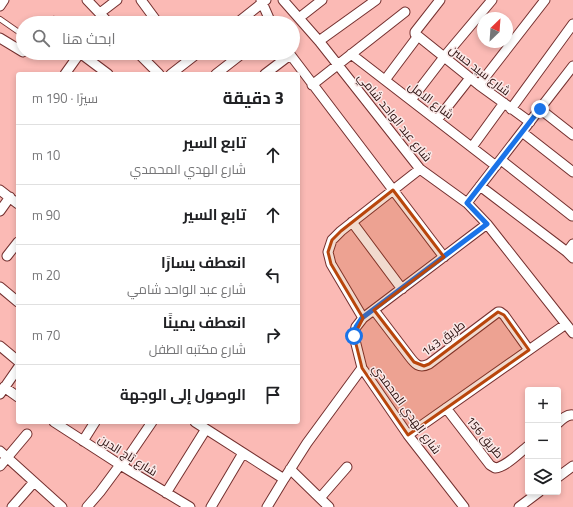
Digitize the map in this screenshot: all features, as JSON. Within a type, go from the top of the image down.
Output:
[{"type":"street","points":[[0,6],[4,0]]},
{"type":"street","points":[[87,0],[101,16]]},
{"type":"street","points":[[107,16],[117,0]]},
{"type":"street","points":[[141,0],[153,16]]},
{"type":"street","name":"شارع عبد الواحد شامي","points":[[283,0],[296,16]]},
{"type":"street","points":[[300,16],[322,0]]},
{"type":"street","points":[[319,41],[376,0]]},
{"type":"street","points":[[385,80],[418,36],[415,32],[440,0]]},
{"type":"street","points":[[411,100],[444,57],[492,0]]},
{"type":"street","points":[[479,85],[544,0]]},
{"type":"street","points":[[246,16],[264,1],[269,16]]},
{"type":"street","points":[[312,85],[405,12]]},
{"type":"street","name":"شارع عبد الواحد شامي","points":[[300,20],[319,41],[420,169],[467,203],[487,224],[573,333]]},
{"type":"street","points":[[472,147],[508,106],[573,24]]},
{"type":"street","name":"شارع سيد حسن","points":[[418,36],[479,85],[530,122]]},
{"type":"street","points":[[0,38],[16,48]]},
{"type":"street","name":"شارع الامل","points":[[351,54],[472,147],[499,163],[573,214]]},
{"type":"street","points":[[66,72],[75,60]]},
{"type":"street","points":[[89,60],[105,72]]},
{"type":"street","points":[[145,60],[157,72]]},
{"type":"street","points":[[174,72],[189,60]]},
{"type":"street","points":[[219,72],[234,60]]},
{"type":"street","points":[[268,72],[282,60]]},
{"type":"street","points":[[294,60],[444,257]]},
{"type":"street","points":[[467,203],[573,66]]},
{"type":"street","points":[[565,77],[573,82]]},
{"type":"street","points":[[437,120],[470,78]]},
{"type":"street","points":[[540,109],[573,135]]},
{"type":"street","points":[[522,132],[573,172]]},
{"type":"street","points":[[420,169],[352,222],[332,240],[328,252],[330,264],[362,318],[487,224]]},
{"type":"street","points":[[480,186],[570,255],[573,244]]},
{"type":"street","points":[[0,190],[16,202]]},
{"type":"street","points":[[0,211],[10,197]]},
{"type":"street","points":[[352,222],[402,289]]},
{"type":"street","points":[[8,256],[16,245]]},
{"type":"street","points":[[0,288],[16,298]]},
{"type":"street","name":"طريق 143","points":[[374,310],[409,356],[419,366],[429,364],[498,312],[504,315],[528,350]]},
{"type":"street","name":"شارع الهدي المحمدي","points":[[362,318],[356,327],[354,336],[362,368],[408,434],[464,507]]},
{"type":"street","points":[[408,434],[566,324]]},
{"type":"street","points":[[0,346],[16,359]]},
{"type":"street","points":[[267,507],[290,469],[362,368]]},
{"type":"street","points":[[16,371],[2,391],[16,396]]},
{"type":"street","name":"طريق 156","points":[[446,408],[490,465],[495,468],[499,468],[504,465],[525,448]]},
{"type":"street","points":[[561,420],[566,416],[571,414],[573,415]]},
{"type":"street","name":"شارع تاج الدين","points":[[57,424],[121,466],[190,507]]},
{"type":"street","points":[[83,441],[94,424]]},
{"type":"street","points":[[87,507],[121,466],[151,424]]},
{"type":"street","points":[[198,424],[284,479]]},
{"type":"street","points":[[166,493],[206,429]]},
{"type":"street","points":[[0,466],[28,434]]},
{"type":"street","points":[[0,451],[62,507]]},
{"type":"street","points":[[211,507],[243,453]]},
{"type":"street","points":[[561,476],[573,466]]},
{"type":"street","points":[[320,498],[347,467]]},
{"type":"street","points":[[290,469],[329,507]]},
{"type":"street","points":[[12,507],[34,482]]},
{"type":"street","points":[[519,507],[535,495]]},
{"type":"lane","points":[[0,19],[16,30]]},
{"type":"highlighted area","points":[[393,190],[444,257],[374,310],[414,362],[424,366],[429,364],[498,312],[504,315],[529,350],[408,435],[362,368],[354,336],[363,318],[331,264],[328,252],[332,240],[341,231]]},
{"type":"route","points":[[354,336],[356,327],[362,318],[487,224],[467,203],[540,109]]}]
